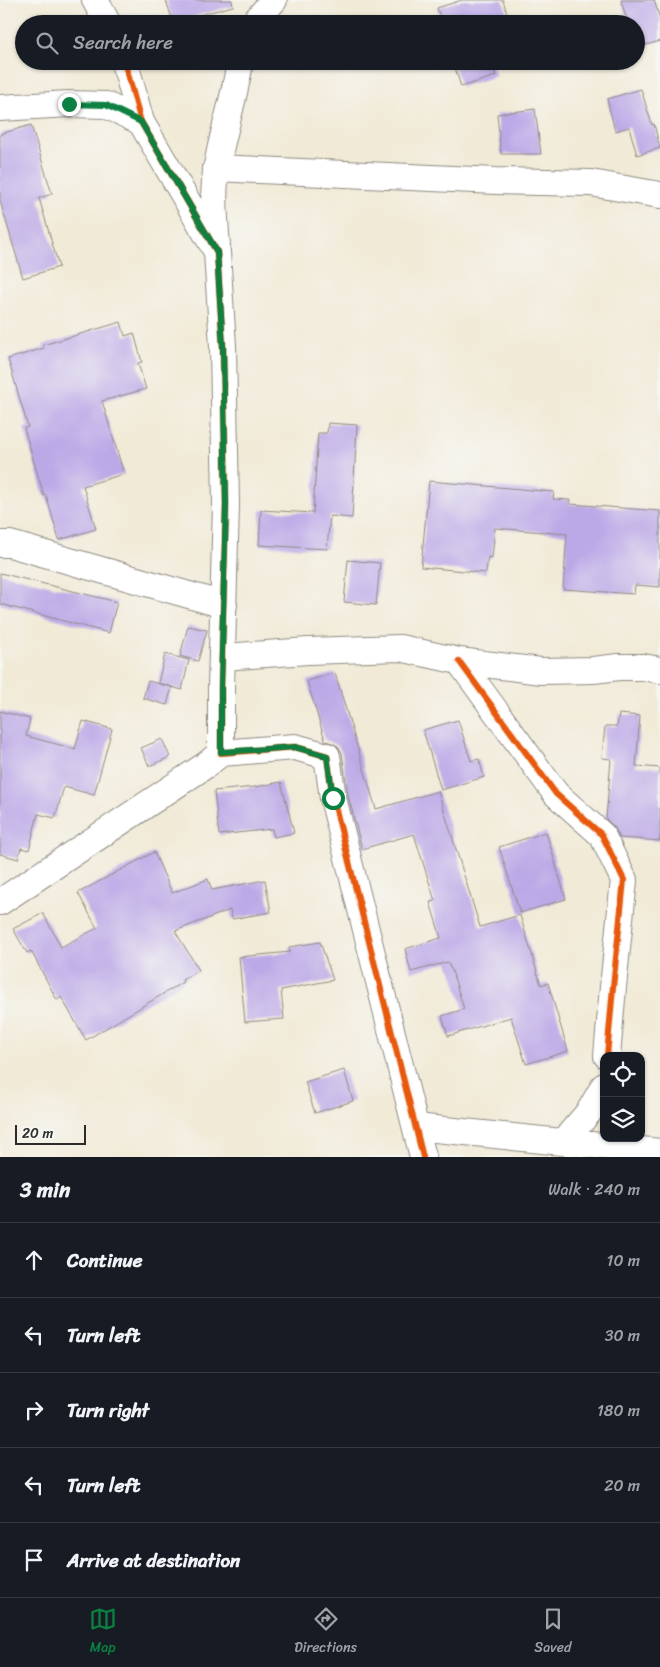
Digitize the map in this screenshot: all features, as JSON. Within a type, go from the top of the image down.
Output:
[{"type":"street","points":[[95,0],[103,15]]},
{"type":"street","points":[[261,15],[274,0]]},
{"type":"street","points":[[126,70],[141,122],[217,252]]},
{"type":"street","points":[[221,752],[226,504],[223,347],[214,212],[216,168],[239,70]]},
{"type":"street","points":[[0,108],[69,104],[106,105],[141,122]]},
{"type":"street","points":[[216,168],[487,181],[591,183],[660,195]]},
{"type":"street","points":[[0,544],[10,544],[224,605]]},
{"type":"street","points":[[222,657],[308,651],[400,648],[459,661],[541,672],[619,668],[660,670]]},
{"type":"street","points":[[459,661],[556,794],[602,835],[624,880],[608,1052]]},
{"type":"street","points":[[0,902],[206,765],[221,752],[295,747],[327,756],[333,798],[423,1157]]},
{"type":"street","points":[[564,1141],[589,1112],[600,1093]]},
{"type":"street","points":[[416,1127],[660,1152]]},
{"type":"building","points":[[166,0],[232,0],[233,6],[199,15],[171,15]]},
{"type":"building","points":[[462,0],[503,0],[507,15],[439,15],[437,8]]},
{"type":"building","points":[[621,0],[654,0],[660,19],[660,41],[645,45],[645,15],[625,15]]},
{"type":"building","points":[[456,70],[494,70],[496,76],[461,87]]},
{"type":"building","points":[[641,89],[652,125],[654,124],[660,148],[637,155],[629,127],[615,131],[607,99]]},
{"type":"building","points":[[535,109],[541,154],[501,154],[497,114]]},
{"type":"building","points":[[31,125],[52,194],[39,198],[59,267],[23,278],[0,201],[0,134]]},
{"type":"building","points":[[121,322],[125,336],[134,333],[142,362],[138,363],[146,389],[102,401],[124,474],[83,486],[96,529],[59,540],[24,428],[28,427],[8,359],[44,348],[43,345]]},
{"type":"building","points":[[328,423],[357,425],[352,518],[330,516],[327,549],[259,545],[261,510],[313,513],[318,433],[327,433]]},
{"type":"building","points":[[429,481],[554,492],[553,499],[570,500],[570,504],[660,511],[660,587],[635,585],[634,594],[563,589],[567,534],[495,528],[492,558],[488,557],[486,573],[421,567]]},
{"type":"building","points":[[348,560],[380,563],[376,605],[344,602]]},
{"type":"building","points":[[0,573],[117,602],[109,633],[0,604]]},
{"type":"building","points":[[188,626],[207,630],[198,661],[180,656]]},
{"type":"building","points":[[165,654],[189,660],[182,690],[158,683]]},
{"type":"building","points":[[335,673],[376,809],[438,791],[480,927],[520,915],[541,985],[548,983],[568,1051],[526,1064],[511,1017],[448,1036],[442,1016],[464,1009],[451,968],[448,962],[411,972],[405,949],[441,938],[430,902],[435,901],[414,834],[362,849],[348,795],[342,753],[338,746],[325,740],[307,681]]},
{"type":"building","points":[[148,681],[172,687],[167,705],[143,698]]},
{"type":"building","points":[[0,711],[30,719],[26,736],[75,749],[83,721],[112,729],[94,795],[64,787],[55,818],[38,814],[29,850],[21,848],[18,859],[0,854]]},
{"type":"building","points":[[619,714],[640,716],[636,766],[660,768],[660,841],[620,838],[615,828],[606,819],[611,759],[602,758],[605,726],[617,726]]},
{"type":"building","points":[[458,720],[471,761],[479,759],[484,777],[441,790],[423,730]]},
{"type":"building","points":[[162,739],[170,757],[149,766],[141,748]]},
{"type":"building","points":[[281,782],[294,833],[274,837],[272,829],[219,835],[214,791]]},
{"type":"building","points":[[546,832],[566,899],[520,913],[499,847]]},
{"type":"building","points":[[154,852],[172,893],[208,879],[212,890],[265,880],[271,912],[232,919],[230,910],[175,931],[199,970],[182,980],[183,982],[86,1040],[61,997],[57,1000],[31,951],[27,953],[13,929],[43,913],[61,947],[97,928],[78,893]]},
{"type":"building","points":[[320,942],[333,980],[281,990],[284,1019],[245,1022],[239,957],[290,952],[289,947]]},
{"type":"building","points":[[344,1070],[353,1101],[315,1113],[305,1082]]},
{"type":"cycle path","points":[[126,70],[141,122],[217,252],[223,347],[226,504],[221,753],[295,747],[327,756],[333,798],[423,1157]]},
{"type":"cycle path","points":[[459,661],[556,794],[602,835],[624,880],[607,1052]]},
{"type":"route","points":[[69,104],[106,105],[141,122],[217,252],[223,347],[226,504],[221,752],[295,747],[327,756],[333,798]]}]
